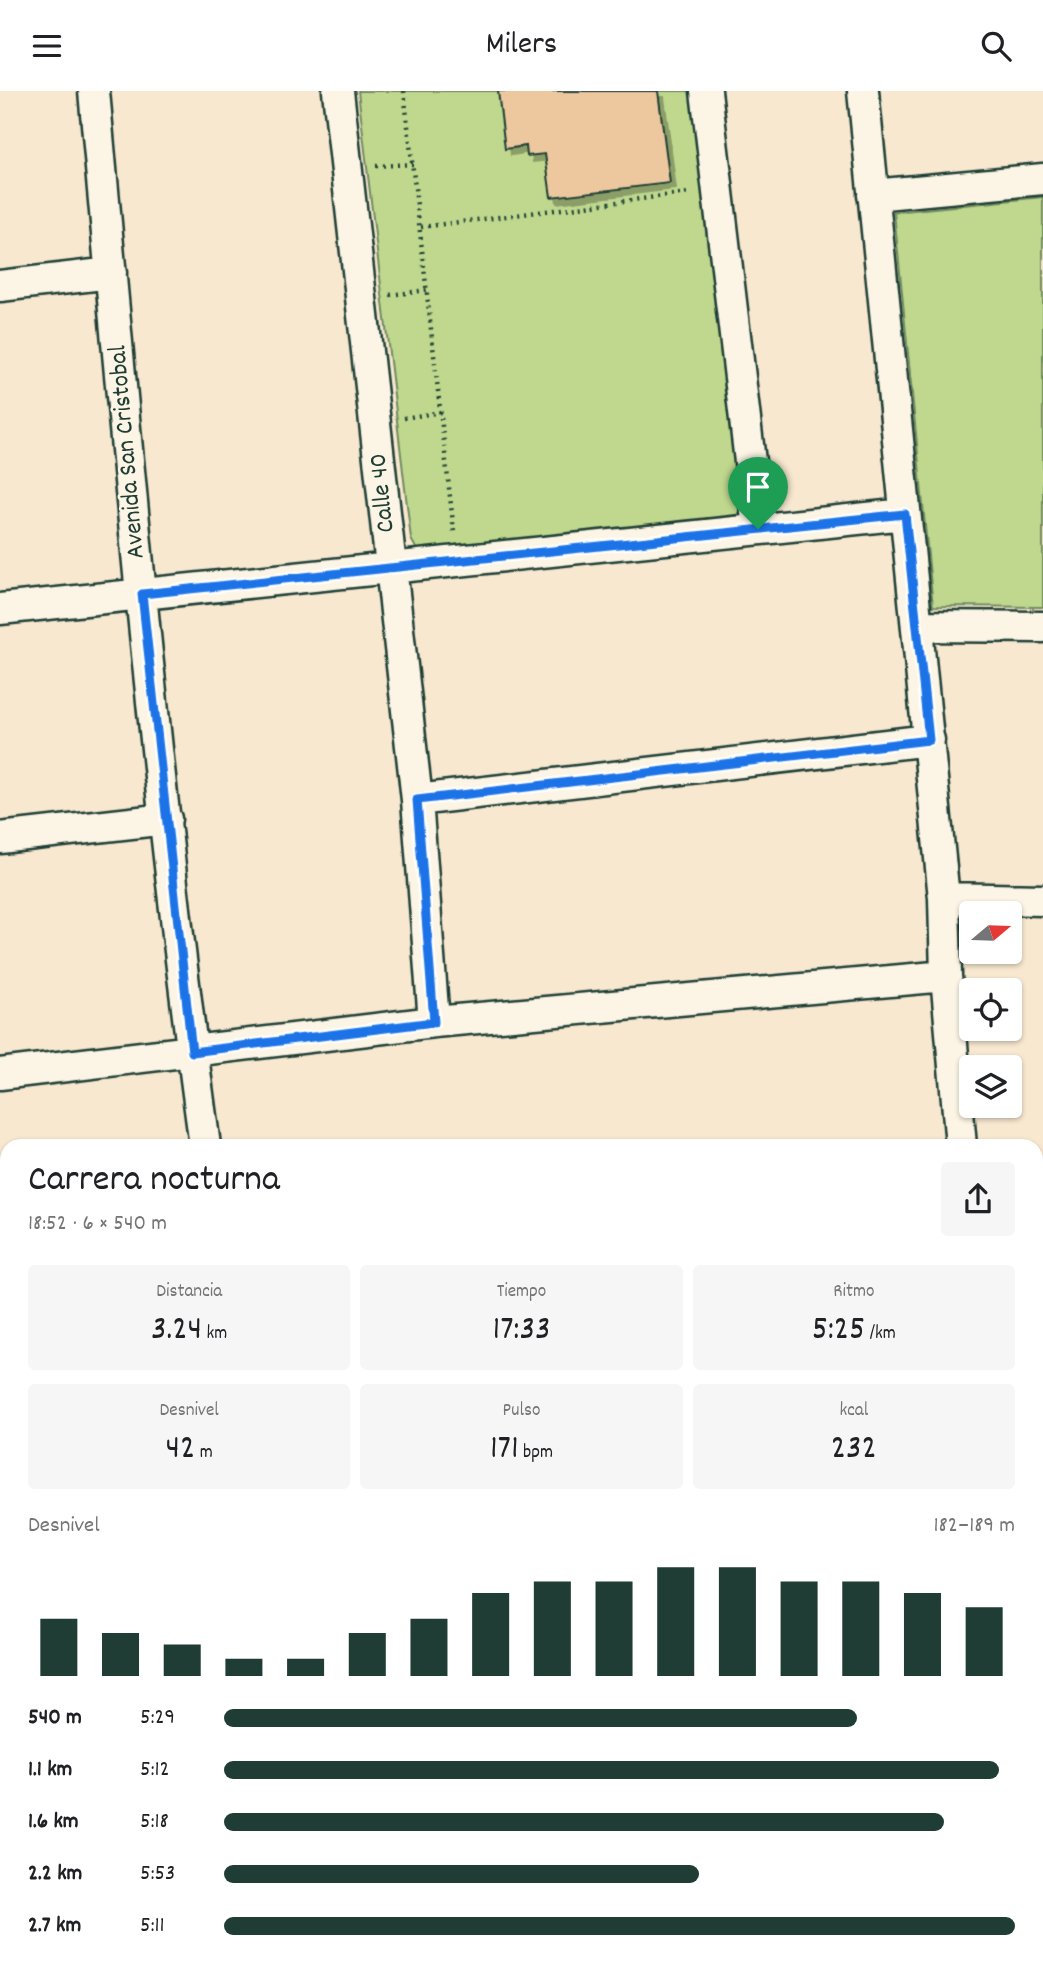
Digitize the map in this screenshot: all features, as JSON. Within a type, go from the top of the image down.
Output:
[{"type":"street","name":"Avenida San Cristobal","points":[[94,91],[142,594],[192,1052],[204,1139]]},
{"type":"street","name":"Calle 40","points":[[338,91],[417,800],[434,1022]]},
{"type":"street","points":[[706,91],[758,529]]},
{"type":"street","points":[[863,91],[944,898],[946,976],[960,1139]]},
{"type":"street","points":[[873,195],[1043,179]]},
{"type":"street","points":[[0,286],[111,273]]},
{"type":"street","points":[[0,609],[905,514]]},
{"type":"street","points":[[917,626],[1043,627]]},
{"type":"street","points":[[417,800],[929,740]]},
{"type":"street","points":[[0,838],[166,819]]},
{"type":"street","points":[[944,898],[1043,900]]},
{"type":"street","points":[[0,1074],[434,1022],[946,976]]},
{"type":"path","points":[[404,91],[454,533]]},
{"type":"path","points":[[367,167],[413,164]]},
{"type":"path","points":[[421,227],[689,193]]},
{"type":"path","points":[[382,297],[428,290]]},
{"type":"path","points":[[397,419],[441,412]]},
{"type":"green space","points":[[358,91],[690,91],[742,516],[417,550],[411,539]]},
{"type":"green space","points":[[1043,197],[1043,607],[933,606],[894,212]]},
{"type":"building","points":[[498,91],[658,91],[670,183],[551,197],[545,154],[527,156],[526,146],[505,149]]},
{"type":"route","points":[[905,514],[929,740],[417,800],[434,1022],[192,1052],[142,594],[758,529],[905,514]]}]
